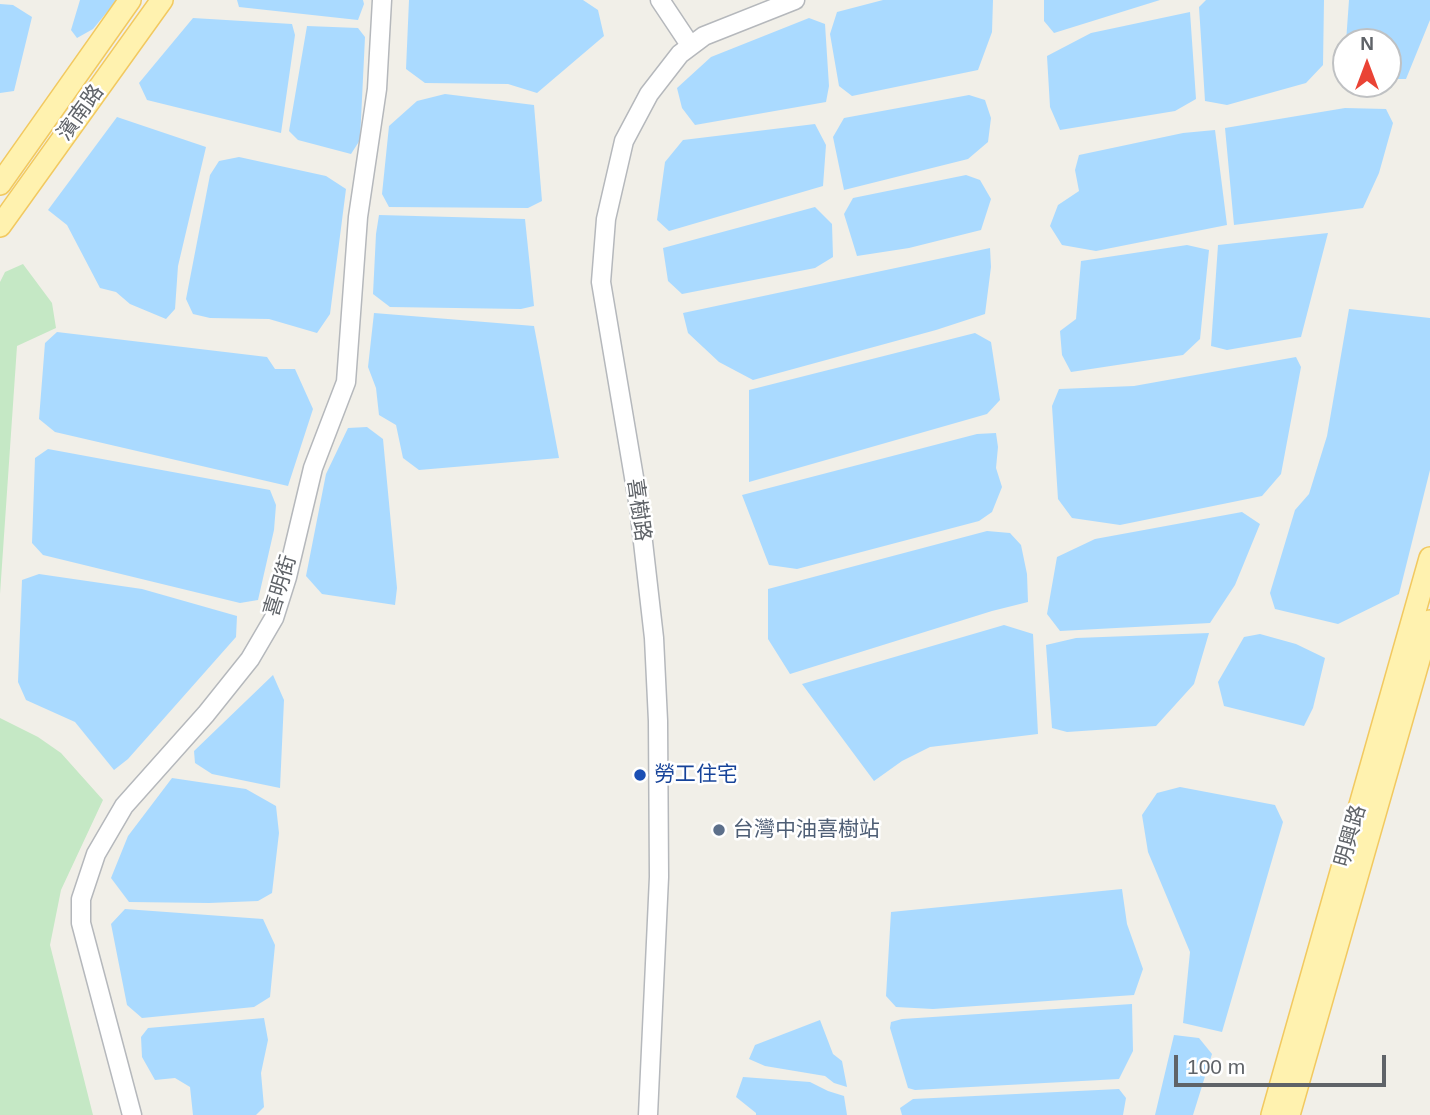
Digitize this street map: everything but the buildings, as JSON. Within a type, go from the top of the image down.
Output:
[{"type":"main road","name":"濱南路","points":[[0,184],[130,0]]},
{"type":"main road","name":"濱南路","points":[[0,226],[162,0]]},
{"type":"main road","name":"明興路","points":[[1272,1115],[1430,558]]},
{"type":"main road","name":"明興路","points":[[1289,1115],[1430,621]]},
{"type":"street","name":"喜明街","points":[[132,1115],[81,923],[81,899],[96,854],[124,806],[206,714],[250,659],[274,618],[287,577],[313,468],[346,382],[358,217],[377,89],[382,0]]},
{"type":"street","points":[[660,0],[691,45]]},
{"type":"street","name":"喜樹路","points":[[648,1115],[659,877],[658,721],[654,638],[639,508],[603,300],[602,255],[606,219],[624,141],[649,94],[680,54],[704,36],[795,0]]},
{"type":"green space","points":[[23,264],[52,303],[56,328],[17,346],[0,594],[0,282],[5,272]]},
{"type":"green space","points":[[0,718],[38,737],[61,753],[103,800],[61,890],[50,945],[93,1115],[0,1115]]},
{"type":"water","points":[[80,0],[117,0],[93,29],[77,38],[71,30]]},
{"type":"water","points":[[237,0],[363,0],[364,4],[358,20],[239,7]]},
{"type":"water","points":[[409,0],[583,0],[598,10],[604,36],[537,93],[508,84],[425,83],[406,69]]},
{"type":"water","points":[[883,0],[993,0],[992,32],[978,70],[852,96],[839,86],[830,34],[837,12]]},
{"type":"water","points":[[1044,0],[1160,0],[1054,33],[1044,21]]},
{"type":"water","points":[[1206,0],[1324,0],[1323,65],[1306,83],[1227,105],[1205,101],[1199,7]]},
{"type":"water","points":[[1349,0],[1430,0],[1430,20],[1406,79],[1402,79],[1402,28],[1347,28]]},
{"type":"water","points":[[0,4],[13,5],[32,17],[14,91],[0,93]]},
{"type":"water","points":[[1190,12],[1196,99],[1175,111],[1060,130],[1050,107],[1047,56],[1091,33]]},
{"type":"water","points":[[193,18],[292,24],[295,35],[281,133],[147,100],[139,83]]},
{"type":"water","points":[[809,18],[825,24],[829,86],[826,102],[695,125],[682,108],[677,88],[711,57]]},
{"type":"water","points":[[307,26],[358,28],[365,37],[360,140],[351,154],[298,140],[289,131]]},
{"type":"water","points":[[445,94],[534,105],[542,201],[528,208],[389,207],[382,194],[389,126],[417,101]]},
{"type":"water","points":[[969,95],[985,100],[991,118],[988,142],[968,159],[844,190],[833,137],[844,118]]},
{"type":"water","points":[[1345,108],[1386,109],[1393,123],[1379,173],[1363,208],[1234,225],[1225,128]]},
{"type":"water","points":[[117,117],[206,147],[178,266],[175,309],[166,319],[130,304],[116,292],[100,288],[67,225],[48,210]]},
{"type":"water","points":[[815,124],[826,145],[823,186],[669,231],[657,220],[665,162],[683,140]]},
{"type":"water","points":[[1215,130],[1227,225],[1096,251],[1062,245],[1050,226],[1058,205],[1079,191],[1075,170],[1079,155],[1183,133]]},
{"type":"water","points":[[239,157],[326,176],[346,189],[330,314],[317,333],[269,319],[210,318],[193,314],[186,299],[210,175],[219,161]]},
{"type":"water","points":[[966,175],[980,180],[991,199],[981,230],[909,248],[857,256],[844,214],[853,198]]},
{"type":"water","points":[[815,207],[832,224],[833,257],[815,268],[682,294],[668,281],[663,248]]},
{"type":"water","points":[[379,215],[525,219],[534,306],[521,309],[390,307],[373,294]]},
{"type":"water","points":[[1328,233],[1301,337],[1227,350],[1211,346],[1218,245]]},
{"type":"water","points":[[1187,245],[1209,250],[1200,339],[1183,355],[1071,372],[1062,355],[1060,331],[1076,319],[1081,261]]},
{"type":"water","points":[[990,248],[991,267],[985,314],[753,380],[719,362],[688,333],[683,313]]},
{"type":"water","points":[[1349,309],[1430,318],[1430,470],[1399,594],[1338,624],[1275,609],[1270,593],[1295,510],[1309,494],[1327,436]]},
{"type":"water","points":[[374,313],[534,326],[559,458],[419,470],[403,458],[396,425],[379,415],[376,388],[368,367]]},
{"type":"water","points":[[57,332],[267,357],[275,369],[295,369],[313,409],[288,486],[55,432],[39,419],[45,343]]},
{"type":"water","points":[[975,333],[991,342],[1000,400],[987,414],[749,482],[749,390]]},
{"type":"water","points":[[1296,357],[1301,367],[1281,474],[1262,496],[1120,525],[1072,518],[1058,499],[1052,406],[1059,389],[1134,386]]},
{"type":"water","points":[[367,427],[383,439],[397,588],[395,605],[322,594],[306,576],[326,474],[348,428]]},
{"type":"water","points":[[996,433],[996,468],[1002,487],[992,512],[979,521],[797,569],[769,565],[742,495],[977,434]]},
{"type":"water","points":[[48,449],[270,490],[276,505],[274,530],[258,600],[240,603],[43,555],[32,543],[35,458]]},
{"type":"water","points":[[1242,512],[1260,524],[1235,585],[1210,623],[1060,631],[1047,614],[1057,557],[1095,539]]},
{"type":"water","points":[[987,531],[1010,533],[1021,545],[1027,574],[1028,602],[790,674],[768,639],[768,589]]},
{"type":"water","points":[[39,574],[142,589],[237,616],[236,637],[128,759],[114,770],[75,722],[26,700],[18,682],[22,580]]},
{"type":"water","points":[[1004,625],[1033,634],[1038,734],[930,747],[902,761],[874,781],[802,684]]},
{"type":"water","points":[[1209,633],[1194,684],[1156,726],[1067,732],[1052,728],[1046,645],[1076,638]]},
{"type":"water","points":[[1260,634],[1296,644],[1325,658],[1313,708],[1304,726],[1224,706],[1218,682],[1244,637]]},
{"type":"water","points":[[273,675],[284,700],[280,788],[212,774],[195,763],[194,751]]},
{"type":"water","points":[[172,778],[246,789],[276,806],[279,833],[272,893],[258,901],[129,902],[111,878],[128,836]]},
{"type":"water","points":[[1180,787],[1275,805],[1283,822],[1222,1032],[1183,1023],[1190,952],[1148,852],[1142,815],[1157,793]]},
{"type":"water","points":[[1122,889],[1127,924],[1143,969],[1134,995],[933,1009],[896,1007],[886,996],[891,912]]},
{"type":"water","points":[[125,909],[263,919],[275,945],[270,997],[254,1007],[142,1018],[127,1005],[111,924]]},
{"type":"water","points":[[1132,1004],[1133,1051],[1119,1079],[915,1090],[908,1088],[890,1028],[891,1022],[902,1019]]},
{"type":"water","points":[[264,1018],[268,1040],[261,1073],[264,1107],[256,1115],[193,1115],[190,1087],[175,1078],[155,1080],[142,1057],[141,1037],[148,1028]]},
{"type":"water","points":[[820,1020],[833,1054],[842,1061],[847,1087],[834,1083],[825,1076],[765,1066],[749,1059],[755,1045]]},
{"type":"water","points":[[1174,1035],[1199,1038],[1212,1054],[1193,1115],[1155,1115]]},
{"type":"water","points":[[743,1077],[810,1082],[844,1096],[847,1115],[756,1115],[736,1097]]},
{"type":"water","points":[[1119,1089],[1126,1098],[1123,1115],[902,1115],[900,1108],[913,1099]]},
{"type":"place","name":"勞工住宅","points":[[640,775]]},
{"type":"place","name":"台灣中油喜樹站","points":[[719,830]]}]
